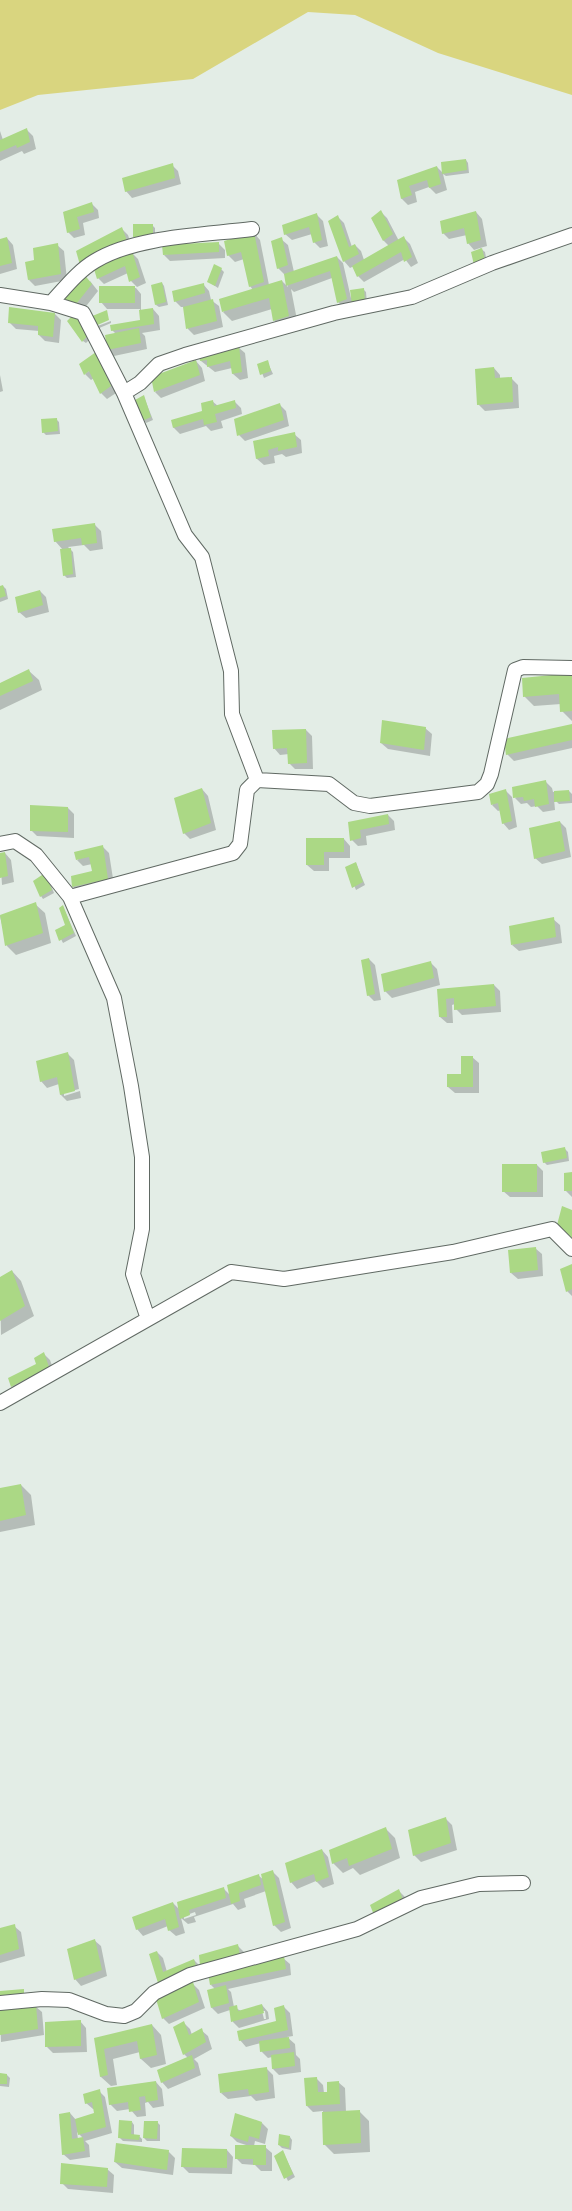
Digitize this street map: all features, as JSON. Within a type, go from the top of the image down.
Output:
[{"type":"street","points":[[51,303],[76,276],[95,260],[138,244],[252,229]]},
{"type":"street","points":[[124,393],[140,383],[159,364],[334,313],[412,297],[492,263],[572,235]]},
{"type":"street","points":[[0,295],[51,303],[83,313],[124,393],[185,535],[202,557],[231,671],[232,714],[256,780]]},
{"type":"street","points":[[256,780],[329,784],[354,802],[370,806],[478,792],[487,784],[491,774],[515,670],[523,667],[572,668]]},
{"type":"street","points":[[70,897],[233,853],[240,844],[247,790],[256,780]]},
{"type":"street","points":[[0,844],[15,841],[36,855],[70,897],[114,998],[142,1157],[142,1229],[133,1274],[148,1319]]},
{"type":"street","points":[[0,1403],[231,1272],[284,1279],[453,1252],[552,1229],[572,1249]]},
{"type":"street","points":[[0,2002],[42,1999],[69,2000],[106,2014],[124,2016],[136,2011],[154,1993],[190,1976],[357,1929],[420,1898],[479,1884],[523,1883]]},
{"type":"shaded area","points":[[0,0],[572,0],[572,95],[438,53],[355,15],[308,12],[193,79],[38,95],[0,110]]},
{"type":"building","points":[[27,128],[30,142],[17,148],[16,145],[0,152],[0,140]]},
{"type":"building","points":[[466,159],[467,170],[442,174],[441,162]]},
{"type":"building","points":[[173,163],[175,178],[125,192],[122,178]]},
{"type":"building","points":[[437,166],[441,184],[429,188],[427,180],[409,186],[412,195],[401,199],[397,180]]},
{"type":"building","points":[[92,202],[94,212],[77,217],[80,229],[67,233],[63,212]]},
{"type":"building","points":[[381,210],[393,234],[383,241],[371,218]]},
{"type":"building","points":[[476,211],[481,240],[467,244],[464,228],[442,234],[440,221]]},
{"type":"building","points":[[317,213],[322,240],[313,243],[309,227],[284,235],[282,225]]},
{"type":"building","points":[[338,215],[349,247],[355,244],[359,254],[343,262],[328,221]]},
{"type":"building","points":[[133,224],[153,224],[153,237],[133,237]]},
{"type":"building","points":[[122,227],[127,241],[80,265],[76,251]]},
{"type":"building","points":[[254,232],[264,282],[249,287],[241,252],[227,256],[224,241]]},
{"type":"building","points":[[404,236],[412,257],[404,262],[401,252],[357,277],[352,266]]},
{"type":"building","points":[[7,237],[12,263],[0,266],[0,239]]},
{"type":"building","points":[[282,237],[288,265],[277,269],[271,241]]},
{"type":"building","points":[[219,242],[219,252],[163,255],[162,245]]},
{"type":"building","points":[[58,243],[61,274],[28,280],[25,262],[34,260],[33,248]]},
{"type":"building","points":[[482,248],[485,260],[474,265],[471,252]]},
{"type":"building","points":[[132,251],[140,277],[129,282],[125,266],[97,279],[94,269]]},
{"type":"building","points":[[337,256],[347,299],[337,303],[330,271],[286,286],[284,274]]},
{"type":"building","points":[[214,264],[222,268],[215,286],[207,282]]},
{"type":"building","points":[[83,273],[92,284],[73,308],[64,298]]},
{"type":"building","points":[[282,280],[289,316],[273,321],[269,298],[222,312],[219,299]]},
{"type":"building","points":[[162,282],[166,302],[155,305],[151,285]]},
{"type":"building","points":[[204,283],[205,293],[174,302],[172,291]]},
{"type":"building","points":[[99,286],[135,286],[135,303],[99,303]]},
{"type":"building","points":[[364,288],[365,302],[352,304],[350,290]]},
{"type":"building","points":[[213,299],[217,321],[186,329],[183,307]]},
{"type":"building","points":[[9,307],[55,313],[53,337],[38,335],[38,326],[8,323]]},
{"type":"building","points":[[153,308],[154,324],[111,331],[110,325],[140,320],[139,310]]},
{"type":"building","points":[[107,310],[109,320],[93,327],[90,317]]},
{"type":"building","points":[[74,314],[89,334],[82,342],[67,321]]},
{"type":"building","points":[[139,328],[141,343],[107,350],[105,335]]},
{"type":"building","points":[[239,346],[242,372],[232,374],[230,361],[207,367],[207,360],[200,361],[199,355]]},
{"type":"building","points":[[96,352],[111,386],[100,394],[89,371],[84,375],[79,364]]},
{"type":"building","points":[[196,360],[200,375],[154,392],[151,377]]},
{"type":"building","points":[[268,360],[271,371],[260,375],[257,364]]},
{"type":"building","points":[[494,367],[495,378],[512,377],[513,402],[477,405],[475,369]]},
{"type":"building","points":[[144,395],[151,417],[142,421],[135,400]]},
{"type":"building","points":[[213,400],[214,406],[235,400],[236,408],[215,414],[217,422],[204,425],[203,419],[173,428],[171,420],[202,411],[201,403]]},
{"type":"building","points":[[280,403],[284,420],[237,436],[234,419]]},
{"type":"building","points":[[57,418],[58,431],[42,433],[41,419]]},
{"type":"building","points":[[295,432],[297,447],[278,451],[278,447],[268,450],[269,456],[256,459],[253,441]]},
{"type":"building","points":[[95,523],[97,543],[82,545],[81,538],[54,542],[52,529]]},
{"type":"building","points":[[71,548],[73,574],[63,576],[60,549]]},
{"type":"building","points":[[3,585],[6,596],[0,598],[0,586]]},
{"type":"building","points":[[40,590],[43,605],[18,613],[15,597]]},
{"type":"building","points":[[29,669],[33,681],[0,696],[0,683]]},
{"type":"building","points":[[572,673],[572,711],[560,712],[559,694],[523,697],[522,678]]},
{"type":"building","points":[[382,720],[426,727],[424,750],[380,743]]},
{"type":"building","points":[[572,724],[572,740],[506,755],[504,739]]},
{"type":"building","points":[[306,729],[307,763],[288,764],[287,748],[273,749],[272,730]]},
{"type":"building","points":[[546,780],[549,804],[535,807],[534,799],[524,801],[523,797],[513,798],[512,787]]},
{"type":"building","points":[[202,788],[211,823],[183,834],[174,798]]},
{"type":"building","points":[[506,789],[512,821],[502,824],[498,803],[491,805],[489,794]]},
{"type":"building","points":[[569,790],[570,801],[554,802],[554,791]]},
{"type":"building","points":[[30,805],[68,807],[68,832],[30,831]]},
{"type":"building","points":[[388,814],[389,824],[360,830],[361,838],[350,841],[348,822]]},
{"type":"building","points":[[560,821],[565,851],[534,859],[529,828]]},
{"type":"building","points":[[306,838],[344,838],[344,852],[324,852],[324,865],[306,865]]},
{"type":"building","points":[[103,845],[108,879],[72,887],[71,876],[92,871],[89,857],[76,860],[74,852]]},
{"type":"building","points":[[5,852],[8,876],[0,878],[0,853]]},
{"type":"building","points":[[356,862],[363,882],[352,888],[345,867]]},
{"type":"building","points":[[45,873],[52,890],[40,897],[33,881]]},
{"type":"building","points":[[36,902],[43,933],[5,946],[0,915]]},
{"type":"building","points":[[63,905],[74,933],[59,941],[55,930],[65,925],[59,908]]},
{"type":"building","points":[[554,917],[556,937],[511,945],[509,926]]},
{"type":"building","points":[[369,958],[375,994],[367,996],[361,960]]},
{"type":"building","points":[[431,961],[434,978],[384,992],[381,974]]},
{"type":"building","points":[[494,984],[496,1006],[454,1010],[454,998],[446,999],[447,1017],[439,1017],[437,989]]},
{"type":"building","points":[[68,1052],[75,1091],[60,1095],[57,1077],[40,1082],[36,1061]]},
{"type":"building","points":[[461,1056],[473,1056],[473,1087],[447,1087],[447,1074],[461,1074]]},
{"type":"building","points":[[565,1147],[567,1158],[543,1163],[541,1152]]},
{"type":"building","points":[[502,1164],[537,1164],[537,1192],[502,1192]]},
{"type":"building","points":[[572,1172],[572,1191],[564,1191],[564,1173]]},
{"type":"building","points":[[562,1206],[572,1210],[572,1238],[557,1225]]},
{"type":"building","points":[[536,1247],[538,1270],[510,1273],[508,1250]]},
{"type":"building","points":[[572,1264],[572,1289],[566,1292],[560,1269]]},
{"type":"building","points":[[12,1270],[25,1306],[0,1321],[0,1277]]},
{"type":"building","points":[[44,1352],[49,1367],[11,1387],[8,1378],[36,1364],[34,1358]]},
{"type":"building","points":[[21,1484],[26,1515],[0,1521],[0,1488]]},
{"type":"building","points":[[446,1817],[451,1843],[413,1856],[408,1830]]},
{"type":"building","points":[[386,1827],[392,1849],[349,1866],[347,1858],[332,1864],[329,1850]]},
{"type":"building","points":[[322,1849],[329,1877],[316,1882],[314,1874],[290,1883],[285,1863]]},
{"type":"building","points":[[273,1870],[285,1922],[273,1926],[261,1874]]},
{"type":"building","points":[[259,1874],[261,1885],[239,1893],[240,1901],[231,1904],[227,1885]]},
{"type":"building","points":[[224,1887],[226,1898],[189,1910],[190,1915],[180,1919],[177,1902]]},
{"type":"building","points":[[399,1889],[403,1900],[374,1915],[370,1905]]},
{"type":"building","points":[[173,1902],[179,1927],[168,1931],[165,1919],[136,1930],[132,1917]]},
{"type":"building","points":[[15,1924],[19,1949],[0,1955],[0,1928]]},
{"type":"building","points":[[95,1939],[102,1970],[74,1980],[67,1949]]},
{"type":"building","points":[[238,1944],[240,1956],[200,1966],[199,1955]]},
{"type":"building","points":[[157,1951],[163,1972],[194,1959],[196,1966],[158,1983],[149,1954]]},
{"type":"building","points":[[284,1956],[286,1969],[210,1985],[208,1973]]},
{"type":"building","points":[[193,1982],[199,2002],[162,2019],[156,1999]]},
{"type":"building","points":[[226,1985],[229,2003],[211,2008],[207,1990]]},
{"type":"building","points":[[24,1989],[24,1995],[0,1998],[0,1991]]},
{"type":"building","points":[[262,2004],[264,2013],[231,2022],[229,2007],[237,2005],[238,2011]]},
{"type":"building","points":[[36,2005],[38,2029],[0,2035],[0,2010]]},
{"type":"building","points":[[284,2005],[288,2030],[239,2041],[237,2031],[276,2021],[274,2008]]},
{"type":"building","points":[[81,2020],[81,2046],[45,2047],[45,2022]]},
{"type":"building","points":[[184,2021],[189,2035],[202,2028],[206,2042],[183,2055],[173,2027]]},
{"type":"building","points":[[152,2024],[157,2055],[140,2059],[137,2041],[104,2049],[108,2075],[100,2077],[94,2038]]},
{"type":"building","points":[[289,2037],[290,2048],[260,2052],[259,2041]]},
{"type":"building","points":[[294,2052],[295,2066],[272,2069],[271,2055]]},
{"type":"building","points":[[192,2055],[195,2068],[161,2083],[157,2070]]},
{"type":"building","points":[[267,2067],[269,2092],[249,2095],[248,2089],[220,2093],[218,2074]]},
{"type":"building","points":[[0,2073],[7,2074],[7,2084],[0,2084]]},
{"type":"building","points":[[317,2077],[318,2092],[327,2092],[327,2082],[339,2081],[340,2104],[306,2106],[304,2078]]},
{"type":"building","points":[[156,2081],[158,2100],[146,2102],[145,2096],[139,2097],[141,2110],[129,2112],[128,2102],[109,2105],[107,2088]]},
{"type":"building","points":[[100,2089],[106,2127],[78,2135],[75,2119],[94,2113],[92,2102],[85,2104],[83,2094]]},
{"type":"building","points":[[360,2110],[361,2143],[323,2145],[322,2112]]},
{"type":"building","points":[[70,2112],[72,2139],[83,2137],[85,2151],[62,2155],[59,2114]]},
{"type":"building","points":[[235,2113],[262,2122],[259,2139],[249,2136],[248,2142],[230,2136]]},
{"type":"building","points":[[119,2120],[132,2121],[131,2134],[140,2135],[139,2140],[118,2138]]},
{"type":"building","points":[[144,2121],[158,2121],[157,2139],[143,2138]]},
{"type":"building","points":[[279,2134],[290,2136],[289,2148],[278,2145]]},
{"type":"building","points":[[116,2143],[169,2150],[167,2170],[114,2162]]},
{"type":"building","points":[[235,2145],[266,2145],[266,2165],[253,2165],[253,2159],[235,2159]]},
{"type":"building","points":[[182,2148],[227,2149],[227,2168],[181,2167]]},
{"type":"building","points":[[283,2150],[293,2174],[284,2179],[274,2156]]},
{"type":"building","points":[[61,2163],[108,2168],[107,2187],[60,2184]]}]
